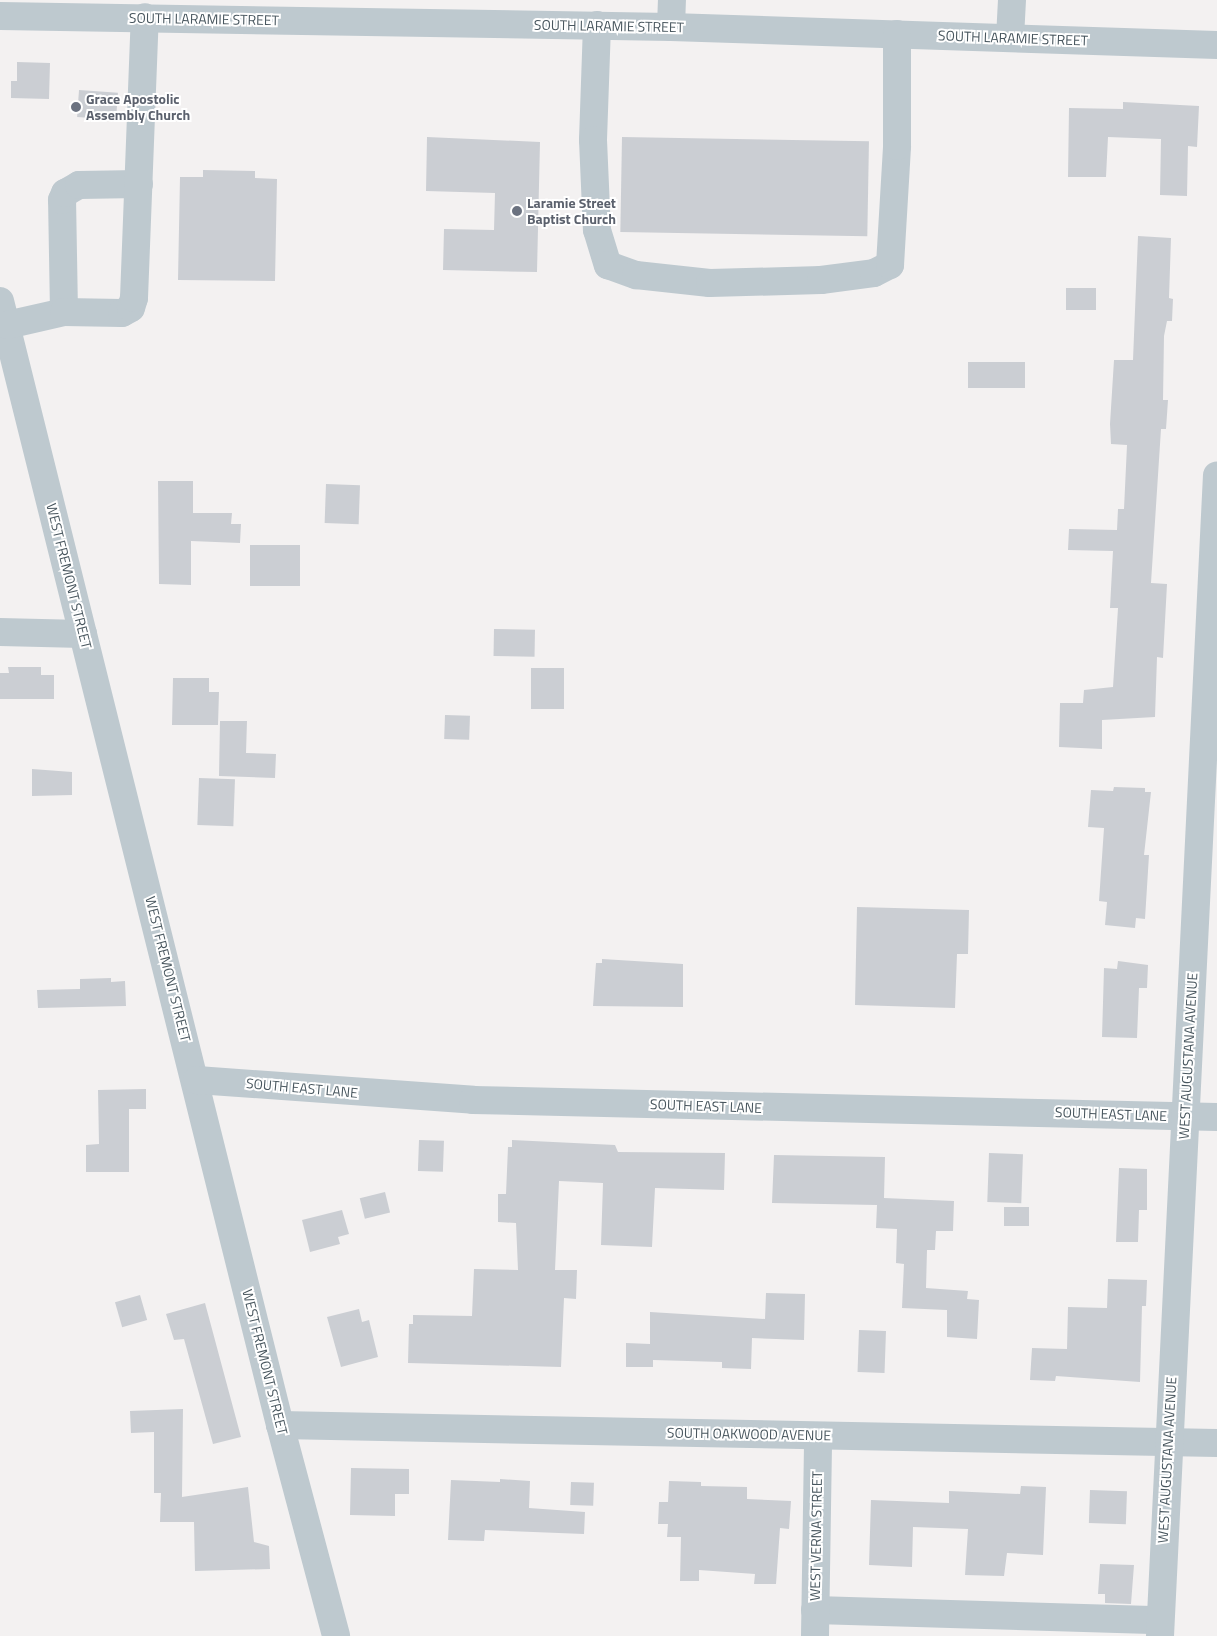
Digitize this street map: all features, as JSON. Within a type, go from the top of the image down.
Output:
[{"type":"street","points":[[671,27],[672,0]]},
{"type":"street","points":[[1010,38],[1012,0]]},
{"type":"street","name":"SOUTH LARAMIE STREET","points":[[0,16],[35,7],[145,17],[597,25],[1217,44]]},
{"type":"street","points":[[3,313],[122,313],[131,308],[134,298],[145,17]]},
{"type":"street","points":[[597,25],[593,140],[597,230],[608,265],[636,275],[710,283],[821,280],[874,273],[890,264],[896,146],[897,34]]},
{"type":"street","points":[[64,312],[62,200],[66,193],[79,185],[138,184]]},
{"type":"street","name":"WEST FREMONT STREET","points":[[3,313],[196,1080],[280,1425],[336,1636]]},
{"type":"street","name":"WEST AUGUSTANA AVENUE","points":[[1160,1628],[1167,1442],[1217,475]]},
{"type":"street","points":[[0,632],[83,634]]},
{"type":"street","name":"SOUTH EAST LANE","points":[[196,1080],[473,1100],[1217,1116]]},
{"type":"street","name":"SOUTH OAKWOOD AVENUE","points":[[280,1425],[1217,1443]]},
{"type":"street","name":"WEST VERNA STREET","points":[[815,1623],[818,1436]]},
{"type":"street","points":[[815,1623],[1160,1628]]},
{"type":"building","points":[[17,62],[50,63],[49,99],[11,98],[11,81],[17,81]]},
{"type":"building","points":[[79,90],[118,93],[116,120],[77,117]]},
{"type":"building","points":[[1123,102],[1199,106],[1197,147],[1188,146],[1187,196],[1160,195],[1161,139],[1108,137],[1106,177],[1068,177],[1069,108],[1123,109]]},
{"type":"building","name":"Laramie Street Baptist Church","points":[[427,137],[540,142],[537,272],[443,270],[444,229],[494,230],[495,193],[426,191]]},
{"type":"building","points":[[622,137],[869,141],[867,236],[620,232]]},
{"type":"building","points":[[203,170],[255,171],[255,178],[277,179],[275,281],[178,280],[180,177],[203,177]]},
{"type":"building","points":[[1138,236],[1171,238],[1169,298],[1173,299],[1172,321],[1167,321],[1164,336],[1163,400],[1168,400],[1166,429],[1161,429],[1151,583],[1167,584],[1163,658],[1157,657],[1155,717],[1102,720],[1102,749],[1059,747],[1060,703],[1083,703],[1084,690],[1113,687],[1118,608],[1110,608],[1113,551],[1068,550],[1069,529],[1117,530],[1118,509],[1124,509],[1127,445],[1111,444],[1110,424],[1114,360],[1133,360]]},
{"type":"building","points":[[1066,288],[1096,288],[1096,310],[1066,310]]},
{"type":"building","points":[[968,362],[1025,362],[1025,388],[968,388]]},
{"type":"building","points":[[158,481],[193,481],[193,513],[232,513],[231,524],[241,524],[240,543],[191,541],[191,585],[159,584]]},
{"type":"building","points":[[326,484],[360,485],[359,524],[325,523]]},
{"type":"building","points":[[250,545],[300,545],[300,586],[250,586]]},
{"type":"building","points":[[494,629],[535,630],[535,657],[494,656]]},
{"type":"building","points":[[8,667],[41,667],[41,675],[54,675],[54,699],[0,699],[0,673],[9,673]]},
{"type":"building","points":[[531,668],[564,668],[564,709],[531,709]]},
{"type":"building","points":[[173,678],[209,678],[209,692],[219,692],[218,725],[172,725]]},
{"type":"building","points":[[445,715],[470,716],[469,740],[444,739]]},
{"type":"building","points":[[220,721],[247,721],[246,753],[276,754],[275,778],[219,776]]},
{"type":"building","points":[[32,769],[72,772],[72,795],[32,796]]},
{"type":"building","points":[[199,778],[235,779],[233,826],[197,825]]},
{"type":"building","points":[[1114,787],[1145,788],[1145,792],[1151,792],[1144,855],[1149,855],[1145,919],[1136,918],[1135,928],[1105,925],[1107,902],[1099,901],[1104,828],[1088,827],[1091,790],[1113,791]]},
{"type":"building","points":[[857,907],[969,910],[968,954],[957,954],[955,1008],[855,1005]]},
{"type":"building","points":[[602,959],[683,964],[683,1007],[593,1006],[596,963],[602,963]]},
{"type":"building","points":[[1118,961],[1148,965],[1147,988],[1139,988],[1137,1038],[1102,1037],[1104,968],[1117,969]]},
{"type":"building","points":[[111,978],[111,982],[125,981],[126,1006],[38,1008],[37,990],[80,989],[80,979]]},
{"type":"building","points":[[146,1089],[146,1109],[129,1109],[129,1172],[86,1172],[86,1145],[99,1144],[98,1090]]},
{"type":"building","points":[[419,1140],[444,1141],[443,1172],[418,1171]]},
{"type":"building","points":[[512,1140],[615,1145],[618,1152],[725,1153],[724,1190],[655,1188],[652,1247],[601,1245],[603,1183],[559,1181],[555,1270],[577,1270],[576,1299],[564,1298],[561,1367],[408,1363],[409,1324],[413,1324],[413,1315],[472,1316],[474,1269],[518,1270],[516,1223],[498,1222],[498,1194],[506,1194],[508,1147],[512,1147]]},
{"type":"building","points":[[989,1153],[1023,1154],[1021,1203],[987,1202]]},
{"type":"building","points":[[774,1155],[885,1157],[884,1198],[954,1201],[953,1231],[936,1231],[935,1250],[927,1250],[926,1288],[968,1291],[967,1299],[979,1300],[977,1339],[947,1337],[947,1310],[902,1308],[904,1264],[896,1263],[897,1229],[876,1228],[877,1205],[772,1203]]},
{"type":"building","points":[[1119,1168],[1147,1169],[1147,1210],[1139,1210],[1138,1242],[1116,1242]]},
{"type":"building","points":[[385,1192],[390,1212],[365,1219],[360,1198]]},
{"type":"building","points":[[1004,1207],[1029,1207],[1029,1226],[1004,1226]]},
{"type":"building","points":[[342,1210],[349,1234],[338,1237],[340,1244],[310,1252],[302,1220]]},
{"type":"building","points":[[1108,1279],[1147,1280],[1146,1306],[1142,1306],[1140,1382],[1056,1376],[1055,1381],[1030,1380],[1032,1348],[1067,1349],[1068,1307],[1107,1308]]},
{"type":"building","points":[[766,1293],[805,1294],[804,1340],[752,1338],[751,1369],[722,1368],[722,1362],[653,1360],[653,1367],[626,1367],[626,1343],[650,1344],[650,1312],[765,1319]]},
{"type":"building","points":[[140,1295],[147,1320],[122,1327],[115,1302]]},
{"type":"building","points":[[205,1303],[241,1437],[213,1444],[184,1339],[174,1340],[166,1314]]},
{"type":"building","points":[[359,1309],[362,1322],[369,1320],[378,1357],[341,1367],[327,1317]]},
{"type":"building","points":[[859,1330],[886,1331],[885,1373],[858,1372]]},
{"type":"building","points":[[183,1409],[182,1497],[248,1487],[254,1542],[269,1546],[270,1569],[195,1571],[194,1522],[160,1522],[161,1493],[154,1493],[154,1432],[131,1433],[130,1411]]},
{"type":"building","points":[[351,1468],[409,1469],[409,1494],[395,1494],[395,1516],[350,1515]]},
{"type":"building","points":[[500,1479],[530,1481],[529,1508],[585,1512],[584,1534],[485,1530],[484,1541],[448,1540],[451,1480],[500,1482]]},
{"type":"building","points":[[669,1481],[701,1482],[701,1486],[747,1487],[747,1499],[791,1501],[789,1529],[780,1528],[776,1584],[754,1584],[755,1574],[699,1570],[699,1581],[680,1581],[681,1537],[667,1537],[668,1524],[658,1524],[659,1502],[668,1502]]},
{"type":"building","points":[[571,1482],[594,1483],[593,1506],[570,1505]]},
{"type":"building","points":[[1021,1486],[1046,1487],[1043,1555],[1007,1553],[1004,1576],[965,1575],[968,1529],[913,1527],[912,1567],[869,1565],[871,1500],[949,1503],[949,1491],[1020,1494]]},
{"type":"building","points":[[1090,1490],[1127,1491],[1126,1524],[1089,1523]]},
{"type":"building","points":[[1100,1564],[1134,1565],[1131,1604],[1105,1603],[1105,1594],[1098,1594]]},
{"type":"place","name":"Grace Apostolic Assembly Church","points":[[76,107]]},
{"type":"place","name":"Laramie Street Baptist Church","points":[[517,211]]}]
